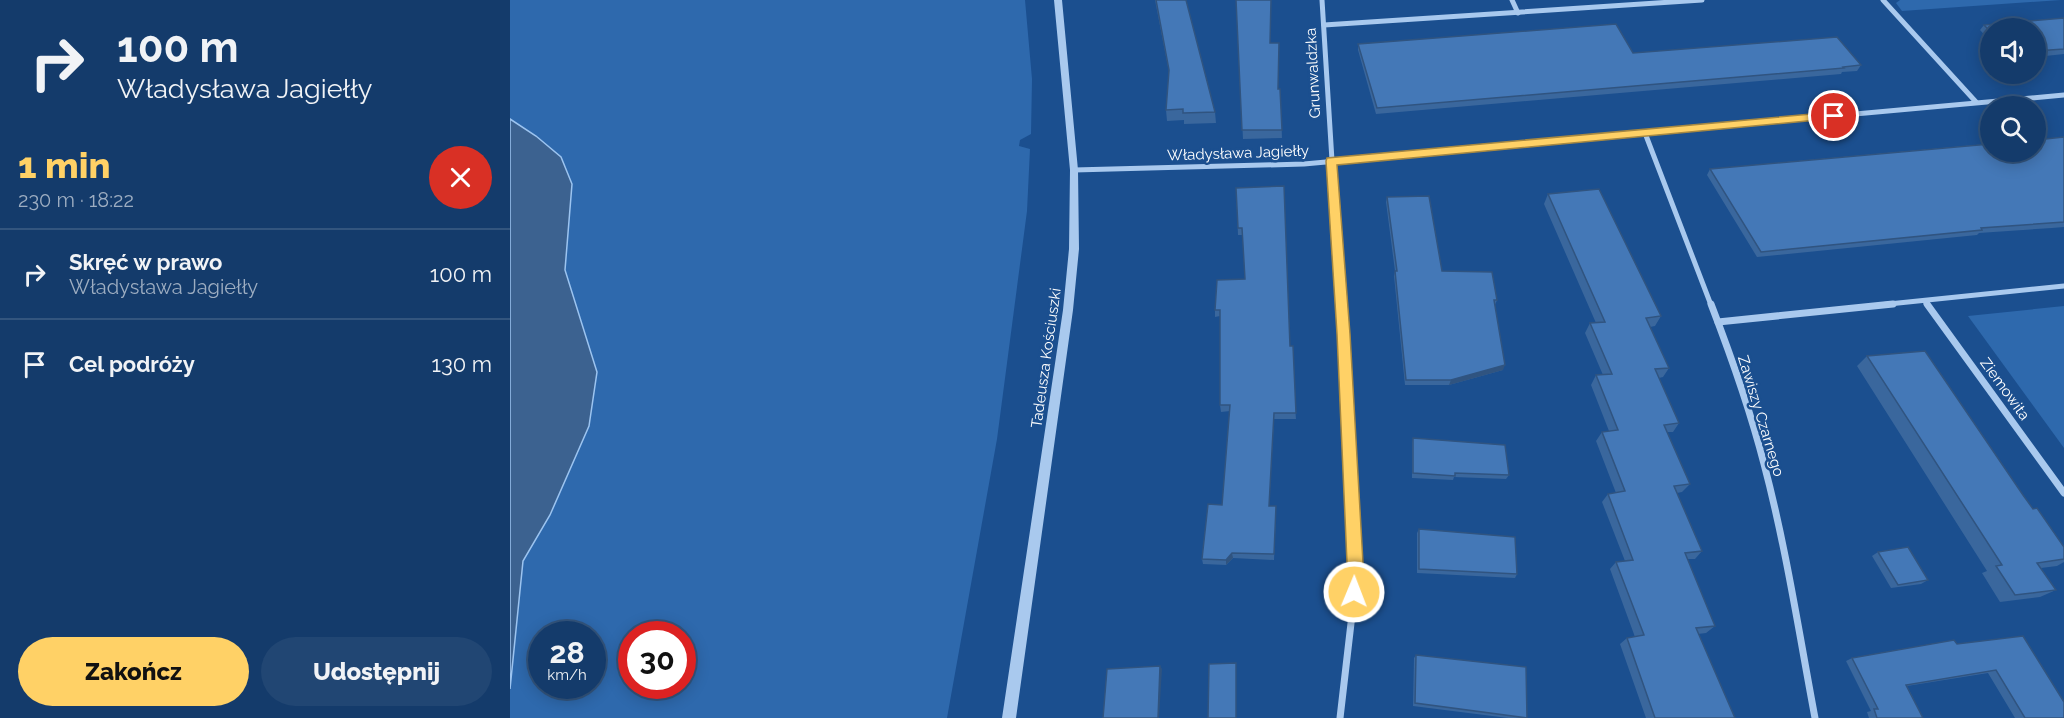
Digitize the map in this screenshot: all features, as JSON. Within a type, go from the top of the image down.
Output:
[{"type":"street","name":"Tadeusza Kościuszki","points":[[1009,718],[1068,310],[1074,249],[1074,170],[1058,0]]},
{"type":"street","name":"Grunwaldzka","points":[[1322,0],[1355,563],[1353,606],[1340,718]]},
{"type":"street","points":[[1512,0],[1518,13]]},
{"type":"street","points":[[1324,25],[1701,0]]},
{"type":"street","points":[[1883,0],[1976,102]]},
{"type":"street","name":"Władysława Jagiełły","points":[[1074,170],[1291,165],[2064,95]]},
{"type":"street","name":"Zawiszy Czarnego","points":[[1645,133],[1718,322],[1753,428],[1769,487],[1815,718]]},
{"type":"street","points":[[1718,322],[2064,286]]},
{"type":"street","name":"Ziemowita","points":[[1925,300],[2064,493]]},
{"type":"shaded area","points":[[510,0],[1025,0],[1032,79],[1031,134],[1020,140],[1019,146],[1030,149],[1027,211],[997,439],[947,718],[510,718]]},
{"type":"shaded area","points":[[1900,0],[2061,0],[1902,11],[1896,3]]},
{"type":"shaded area","points":[[510,119],[536,136],[561,157],[572,184],[565,270],[597,372],[589,426],[550,515],[523,561],[510,689]]},
{"type":"shaded area","points":[[2064,306],[2064,448],[1968,316]]},
{"type":"building","points":[[1156,0],[1186,0],[1215,112],[1183,113],[1183,109],[1166,110],[1169,70]]},
{"type":"building","points":[[1236,0],[1271,0],[1270,43],[1279,43],[1278,89],[1280,89],[1282,130],[1242,130]]},
{"type":"building","points":[[2064,18],[2064,49],[2046,50],[2046,20]]},
{"type":"building","points":[[1616,24],[1633,53],[1837,37],[1861,65],[1377,108],[1358,44]]},
{"type":"building","points":[[2064,137],[2064,222],[1981,228],[1982,230],[1761,252],[1710,169],[1980,145],[1980,162],[2046,162],[2046,139]]},
{"type":"building","points":[[1284,186],[1290,346],[1293,346],[1296,413],[1274,413],[1269,506],[1276,506],[1274,554],[1232,553],[1226,560],[1202,559],[1208,504],[1222,505],[1230,405],[1220,405],[1220,310],[1215,310],[1217,280],[1245,279],[1242,228],[1238,228],[1236,188]]},
{"type":"building","points":[[1599,189],[1661,316],[1646,318],[1669,368],[1655,369],[1679,423],[1664,425],[1690,484],[1674,486],[1702,551],[1685,553],[1715,626],[1696,628],[1735,718],[1655,718],[1627,638],[1644,635],[1616,562],[1633,560],[1608,494],[1625,491],[1602,432],[1618,430],[1596,375],[1612,374],[1590,323],[1605,322],[1548,194]]},
{"type":"building","points":[[1429,196],[1442,271],[1492,272],[1497,300],[1494,300],[1505,365],[1451,380],[1406,380],[1395,271],[1397,271],[1387,197]]},
{"type":"building","points":[[1925,351],[2023,495],[2033,509],[2037,508],[2064,547],[2064,559],[2037,563],[2056,590],[2015,595],[1996,566],[2002,565],[1867,356]]},
{"type":"building","points":[[1413,438],[1505,445],[1509,475],[1455,473],[1455,476],[1413,473]]},
{"type":"building","points":[[1419,529],[1515,537],[1517,574],[1419,569]]},
{"type":"building","points":[[1908,547],[1928,580],[1898,585],[1878,552]]},
{"type":"building","points":[[2023,636],[2064,702],[2064,718],[2025,718],[1996,670],[1906,685],[1923,718],[1877,718],[1874,709],[1878,709],[1852,658],[1954,640],[1957,644]]},
{"type":"building","points":[[1416,655],[1526,667],[1527,718],[1415,703]]},
{"type":"building","points":[[1236,663],[1236,718],[1208,718],[1209,664]]},
{"type":"building","points":[[1160,666],[1158,718],[1103,718],[1107,669]]},
{"type":"route","points":[[1354,592],[1355,563],[1343,334],[1331,161],[1834,116]]}]
